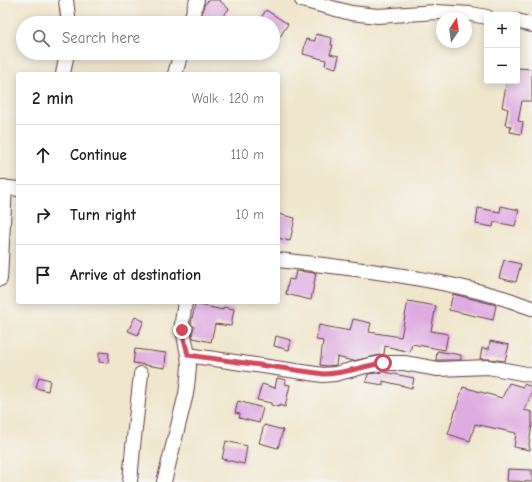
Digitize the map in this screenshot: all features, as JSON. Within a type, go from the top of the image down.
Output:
[{"type":"street","points":[[66,0],[68,16]]},
{"type":"street","points":[[192,16],[197,0]]},
{"type":"street","points":[[302,0],[352,6],[378,16],[436,12],[471,14],[484,16]]},
{"type":"street","points":[[520,22],[532,25]]},
{"type":"street","points":[[63,72],[66,60]]},
{"type":"street","points":[[176,72],[179,60]]},
{"type":"street","points":[[0,279],[8,188]]},
{"type":"street","points":[[280,260],[382,272],[448,284],[504,298],[532,308]]},
{"type":"street","points":[[164,482],[186,394],[189,366],[182,330],[185,304]]},
{"type":"street","points":[[188,355],[324,374],[335,374],[383,363],[404,363],[438,369],[488,367],[532,375]]},
{"type":"street","points":[[130,482],[141,374]]},
{"type":"building","points":[[209,0],[219,0],[229,9],[223,16],[204,16],[202,14],[204,5]]},
{"type":"building","points":[[266,10],[275,16],[262,16]]},
{"type":"building","points":[[280,19],[288,24],[280,37]]},
{"type":"building","points":[[316,34],[332,38],[331,45],[333,45],[330,54],[339,56],[336,68],[325,65],[326,60],[303,54],[306,39],[315,41]]},
{"type":"building","points":[[520,68],[532,69],[532,101],[522,101],[518,121],[523,122],[521,134],[510,132],[511,126],[505,125],[508,109],[502,107],[506,84],[520,84]]},
{"type":"building","points":[[501,206],[519,210],[515,226],[494,222],[493,227],[476,224],[478,208],[500,212]]},
{"type":"building","points":[[280,214],[295,218],[290,241],[280,238]]},
{"type":"building","points":[[504,260],[521,264],[516,282],[499,278]]},
{"type":"building","points":[[296,271],[316,273],[311,300],[286,294],[289,279],[294,280]]},
{"type":"building","points":[[453,294],[496,305],[493,320],[449,310]]},
{"type":"building","points":[[408,301],[436,306],[431,331],[448,334],[445,350],[412,344],[410,352],[385,346],[384,354],[353,361],[337,357],[336,365],[320,365],[323,341],[316,340],[319,325],[350,331],[353,319],[371,323],[369,332],[401,337]]},
{"type":"building","points":[[195,304],[223,310],[223,307],[234,309],[231,326],[215,324],[211,342],[193,338],[192,334],[194,326],[191,324]]},
{"type":"building","points":[[135,317],[144,321],[138,335],[128,331]]},
{"type":"building","points":[[276,336],[291,340],[289,350],[274,346]]},
{"type":"building","points":[[490,341],[509,345],[505,361],[480,359],[482,348],[489,349]]},
{"type":"building","points":[[135,349],[166,353],[165,368],[133,363]]},
{"type":"building","points":[[437,351],[461,355],[461,360],[436,360]]},
{"type":"building","points":[[99,352],[109,353],[108,363],[99,362]]},
{"type":"building","points":[[384,372],[414,378],[412,388],[383,381],[383,385],[366,382],[368,374]]},
{"type":"building","points":[[39,377],[50,380],[48,391],[36,388]]},
{"type":"building","points":[[277,378],[286,380],[285,384],[290,385],[285,407],[271,405],[271,403],[257,400],[262,384],[275,388]]},
{"type":"building","points":[[509,383],[523,387],[524,384],[532,387],[532,393],[524,410],[532,412],[532,425],[529,444],[530,450],[514,447],[516,433],[475,424],[470,441],[448,434],[463,387],[502,398]]},
{"type":"building","points":[[238,401],[263,408],[259,423],[239,418],[240,414],[235,413]]},
{"type":"building","points":[[264,425],[283,430],[278,448],[259,443]]},
{"type":"building","points":[[226,441],[247,446],[244,464],[222,459]]},
{"type":"building","points":[[508,469],[532,470],[532,482],[507,481]]},
{"type":"route","points":[[182,330],[188,355],[236,363],[324,374],[335,374],[383,363]]}]
